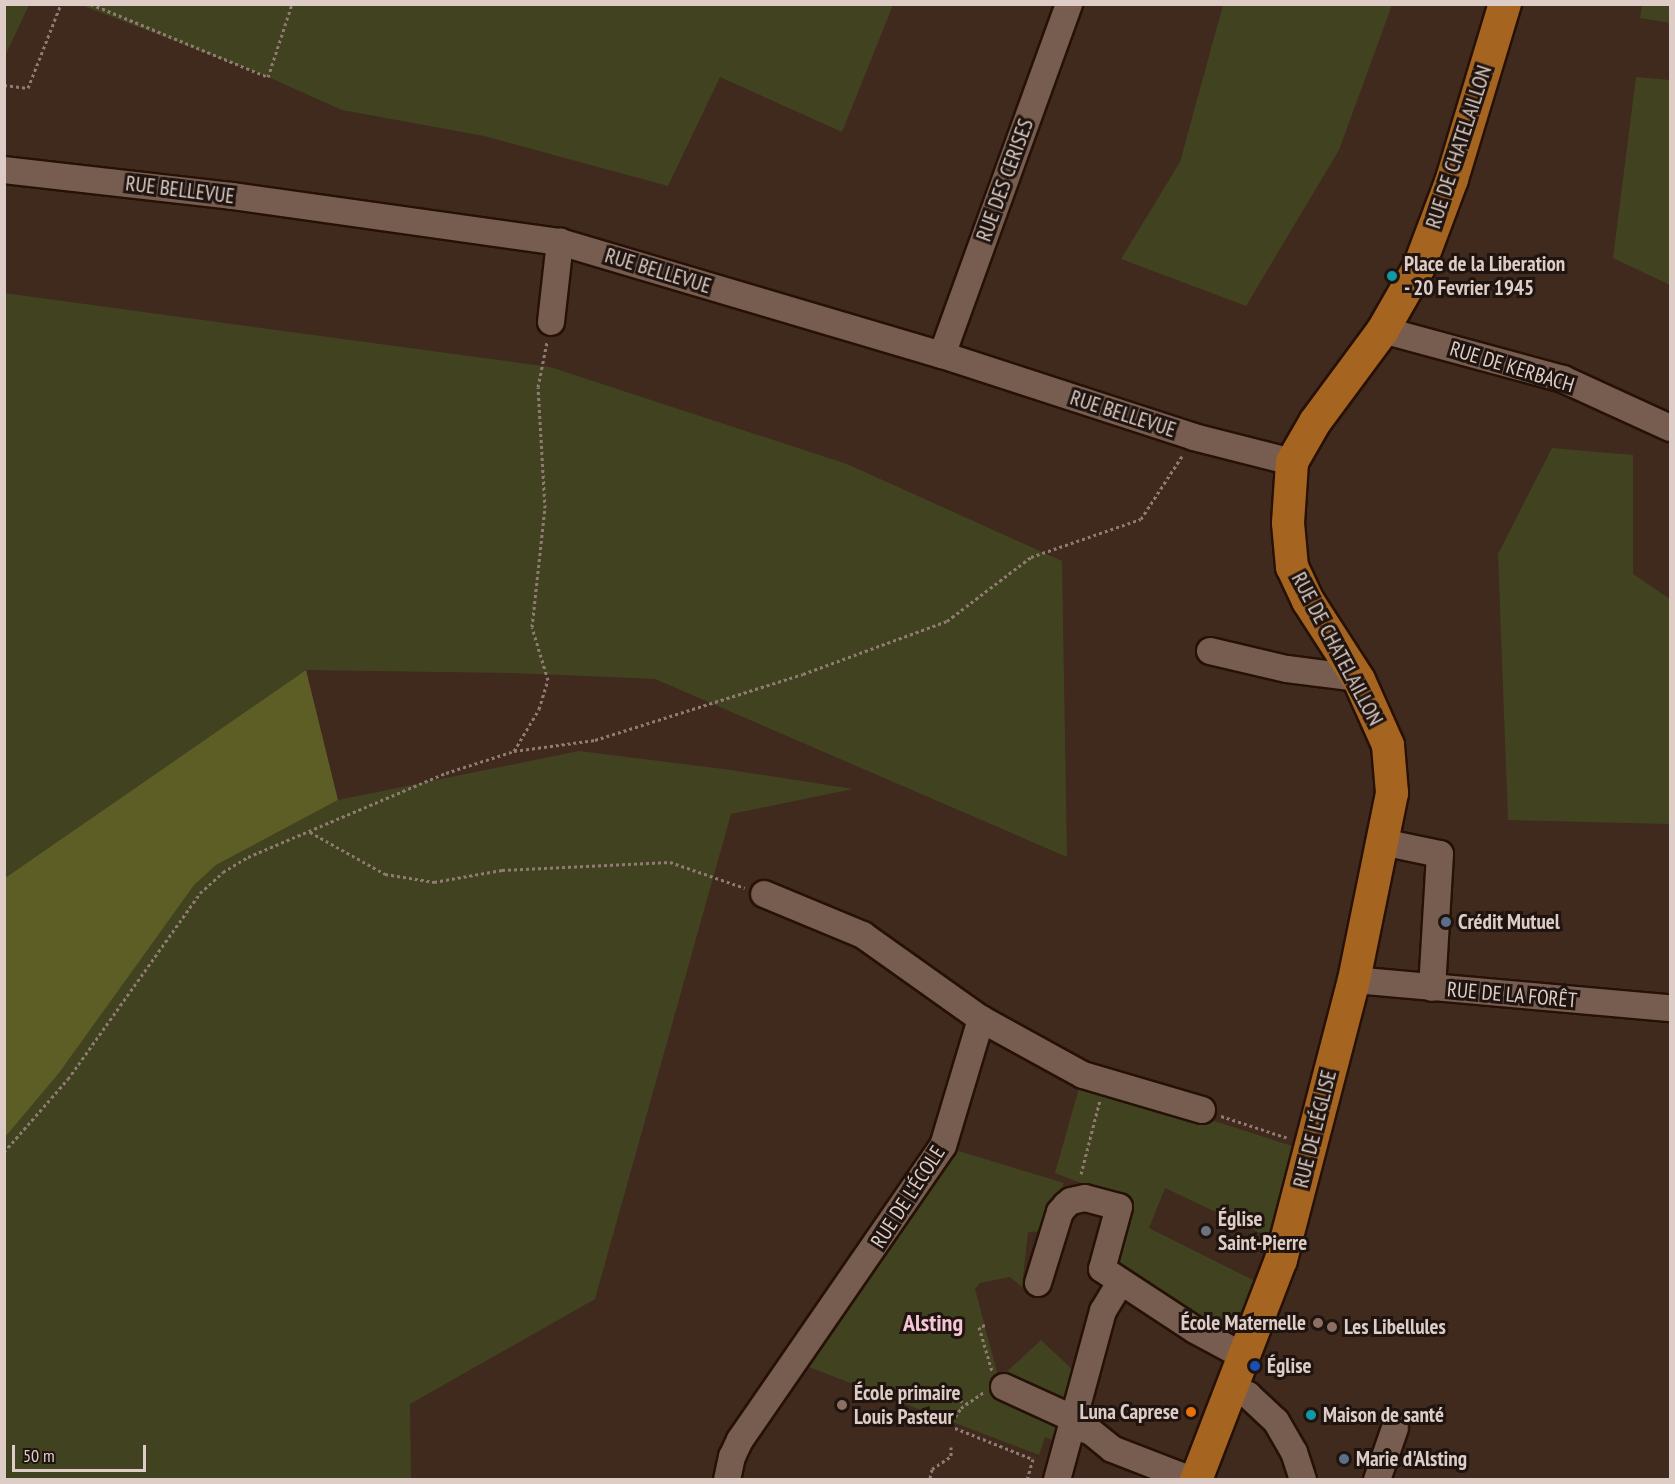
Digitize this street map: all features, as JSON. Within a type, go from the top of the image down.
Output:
[{"type":"main road","name":"RUE DE CHATELAILLON","points":[[1354,980],[1392,793],[1388,745],[1358,678],[1308,601],[1292,567],[1288,523],[1292,462],[1315,422],[1383,330],[1419,267],[1452,179],[1505,4]]},
{"type":"main road","name":"RUE DE L'ÉGLISE","points":[[1194,1479],[1281,1260],[1354,980]]},
{"type":"street","name":"RUE DES CERISES","points":[[942,356],[1069,4]]},
{"type":"street","name":"RUE BELLEVUE","points":[[4,170],[232,196],[560,242],[942,356],[1194,436],[1292,462]]},
{"type":"street","points":[[551,322],[560,242]]},
{"type":"street","name":"RUE DE KERBACH","points":[[1383,330],[1563,379],[1671,428]]},
{"type":"street","points":[[1210,651],[1287,669],[1358,678]]},
{"type":"street","points":[[1382,842],[1440,854],[1432,988]]},
{"type":"street","points":[[764,894],[863,935],[981,1019],[1083,1075],[1202,1110]]},
{"type":"street","name":"RUE DE LA FORÊT","points":[[1354,980],[1671,1008]]},
{"type":"street","name":"RUE DE L'ÉCOLE","points":[[727,1479],[732,1457],[740,1440],[943,1146],[981,1019]]},
{"type":"street","points":[[1038,1283],[1060,1212],[1066,1205],[1071,1201],[1085,1198],[1119,1207],[1102,1269],[1195,1330],[1243,1356]]},
{"type":"street","points":[[1057,1479],[1103,1311],[1120,1282]]},
{"type":"street","points":[[1000,1385],[1090,1431],[1112,1449],[1194,1479]]},
{"type":"street","points":[[1231,1390],[1248,1395],[1276,1421],[1294,1452],[1303,1479]]},
{"type":"street","points":[[1377,1479],[1395,1428]]},
{"type":"path","points":[[4,86],[28,88],[61,4]]},
{"type":"path","points":[[91,4],[268,77],[292,4]]},
{"type":"path","points":[[514,751],[539,709],[548,681],[532,627],[545,508],[538,387],[551,322]]},
{"type":"path","points":[[4,1152],[68,1079],[200,893],[223,872],[248,857],[446,773],[514,751],[595,740],[803,674],[947,621],[1031,557],[1141,519],[1194,436]]},
{"type":"path","points":[[310,832],[385,874],[434,882],[502,870],[670,862],[764,894]]},
{"type":"path","points":[[1081,1174],[1105,1081]]},
{"type":"path","points":[[1202,1110],[1310,1144]]},
{"type":"path","points":[[952,1422],[967,1402],[1000,1385],[978,1327],[985,1326]]},
{"type":"path","points":[[943,1394],[967,1402]]},
{"type":"path","points":[[956,1428],[1033,1459],[1027,1479]]},
{"type":"path","points":[[930,1478],[932,1469],[951,1456],[951,1447]]},
{"type":"green space","points":[[4,5],[29,5],[5,56]]},
{"type":"green space","points":[[81,5],[893,5],[842,132],[720,77],[668,186],[484,136],[342,110],[268,77]]},
{"type":"green space","points":[[1223,5],[1392,5],[1339,150],[1246,306],[1121,259],[1180,162]]},
{"type":"green space","points":[[1642,5],[1670,5],[1670,23],[1640,18]]},
{"type":"green space","points":[[1636,77],[1670,80],[1670,285],[1613,258]]},
{"type":"green space","points":[[4,293],[550,367],[847,464],[1062,561],[1067,857],[655,679],[514,673],[306,670],[5,878]]},
{"type":"green space","points":[[1552,448],[1633,455],[1633,574],[1670,599],[1670,824],[1508,820],[1498,554]]},
{"type":"green space","points":[[579,751],[731,770],[853,789],[731,814],[595,1299],[410,1404],[411,1479],[5,1479],[4,1137],[59,1073],[193,885],[216,865],[338,800]]},
{"type":"green space","points":[[1079,1088],[1127,1093],[1292,1146],[1281,1192],[1287,1196],[1273,1239],[1165,1188],[1149,1228],[1259,1283],[1235,1340],[1113,1263],[1134,1204],[1055,1173]]},
{"type":"green space","points":[[952,1149],[1064,1183],[1046,1231],[1028,1232],[1022,1287],[1010,1277],[980,1283],[975,1289],[999,1379],[1041,1340],[1076,1373],[1056,1442],[1045,1437],[1039,1455],[806,1366]]},
{"type":"shaded area","points":[[306,670],[338,800],[216,865],[194,885],[59,1073],[5,1137],[5,878]]},
{"type":"place","name":"Place de la Liberation - 20 Fevrier 1945","points":[[1392,276]]},
{"type":"place","name":"Crédit Mutuel","points":[[1446,922]]},
{"type":"place","name":"Église Saint-Pierre","points":[[1206,1231]]},
{"type":"place","name":"École Maternelle","points":[[1318,1323]]},
{"type":"place","name":"Les Libellules","points":[[1332,1327]]},
{"type":"place","name":"Église","points":[[1255,1366]]},
{"type":"place","name":"École primaire Louis Pasteur","points":[[842,1405]]},
{"type":"place","name":"Luna Caprese","points":[[1191,1412]]},
{"type":"place","name":"Maison de santé","points":[[1311,1415]]},
{"type":"place","name":"Marie d'Alsting","points":[[1344,1459]]},
{"type":"district","name":"Alsting","points":[[933,1323]]}]
